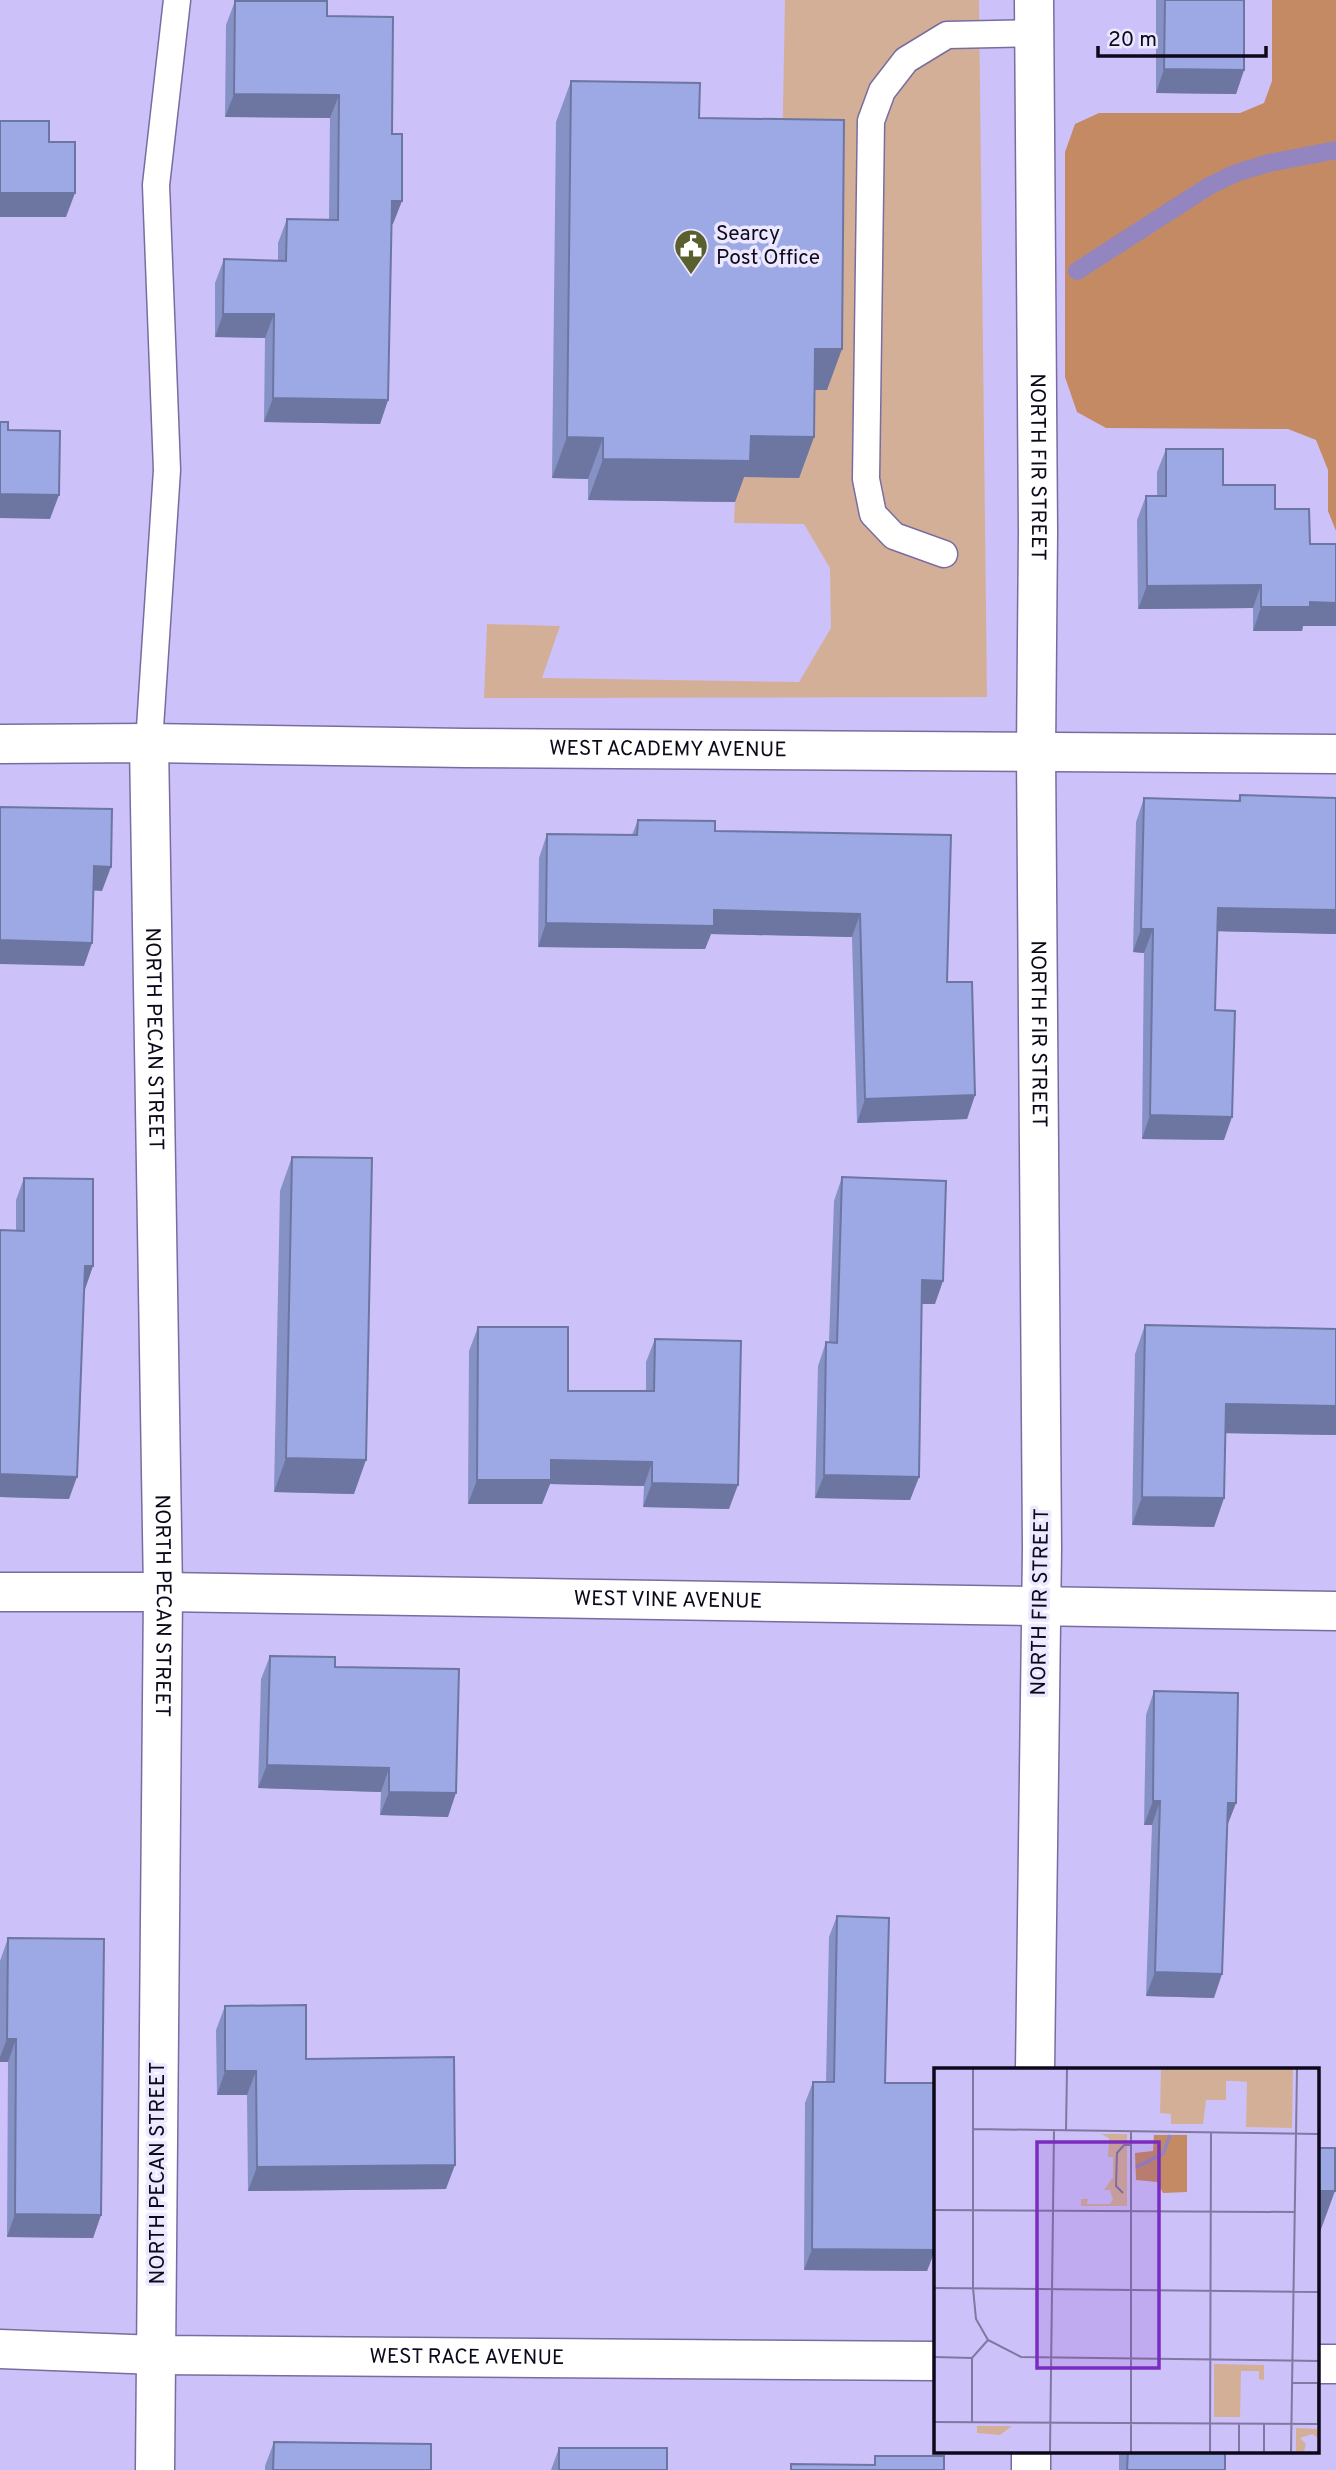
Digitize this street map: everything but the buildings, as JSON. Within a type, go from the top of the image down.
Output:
[{"type":"street","name":"NORTH FIR STREET","points":[[1035,17],[1038,532],[1036,751],[1042,1549],[1035,2068]]},
{"type":"street","name":"WEST ACADEMY AVENUE","points":[[0,744],[149,743],[1336,754]]},
{"type":"street","name":"NORTH PECAN STREET","points":[[149,743],[163,1592],[155,2470]]},
{"type":"street","name":"WEST VINE AVENUE","points":[[0,1592],[163,1592],[1336,1611]]},
{"type":"street","name":"WEST RACE AVENUE","points":[[0,2348],[157,2355],[934,2361]]},
{"type":"street","points":[[1318,2364],[1336,2364]]},
{"type":"street","points":[[1031,2452],[1031,2470]]},
{"type":"lane","points":[[149,743],[167,470],[156,185],[177,0]]},
{"type":"lane","points":[[944,554],[894,536],[873,514],[866,479],[871,121],[882,91],[906,60],[947,35],[1035,17]]},
{"type":"shaded area","points":[[785,0],[979,0],[987,697],[484,698],[487,624],[560,626],[542,678],[799,682],[831,628],[830,568],[804,524],[734,523],[736,477],[800,390],[827,390],[782,161]]},
{"type":"shaded area","points":[[1272,0],[1336,0],[1336,531],[1328,511],[1328,470],[1316,440],[1288,429],[1106,428],[1077,412],[1065,377],[1065,152],[1075,124],[1099,113],[1240,113],[1264,103],[1272,81]]},
{"type":"waterway","points":[[1077,271],[1209,186],[1236,173],[1269,163],[1336,150]]},
{"type":"place","name":"Searcy Post Office","points":[[691,276]]}]
